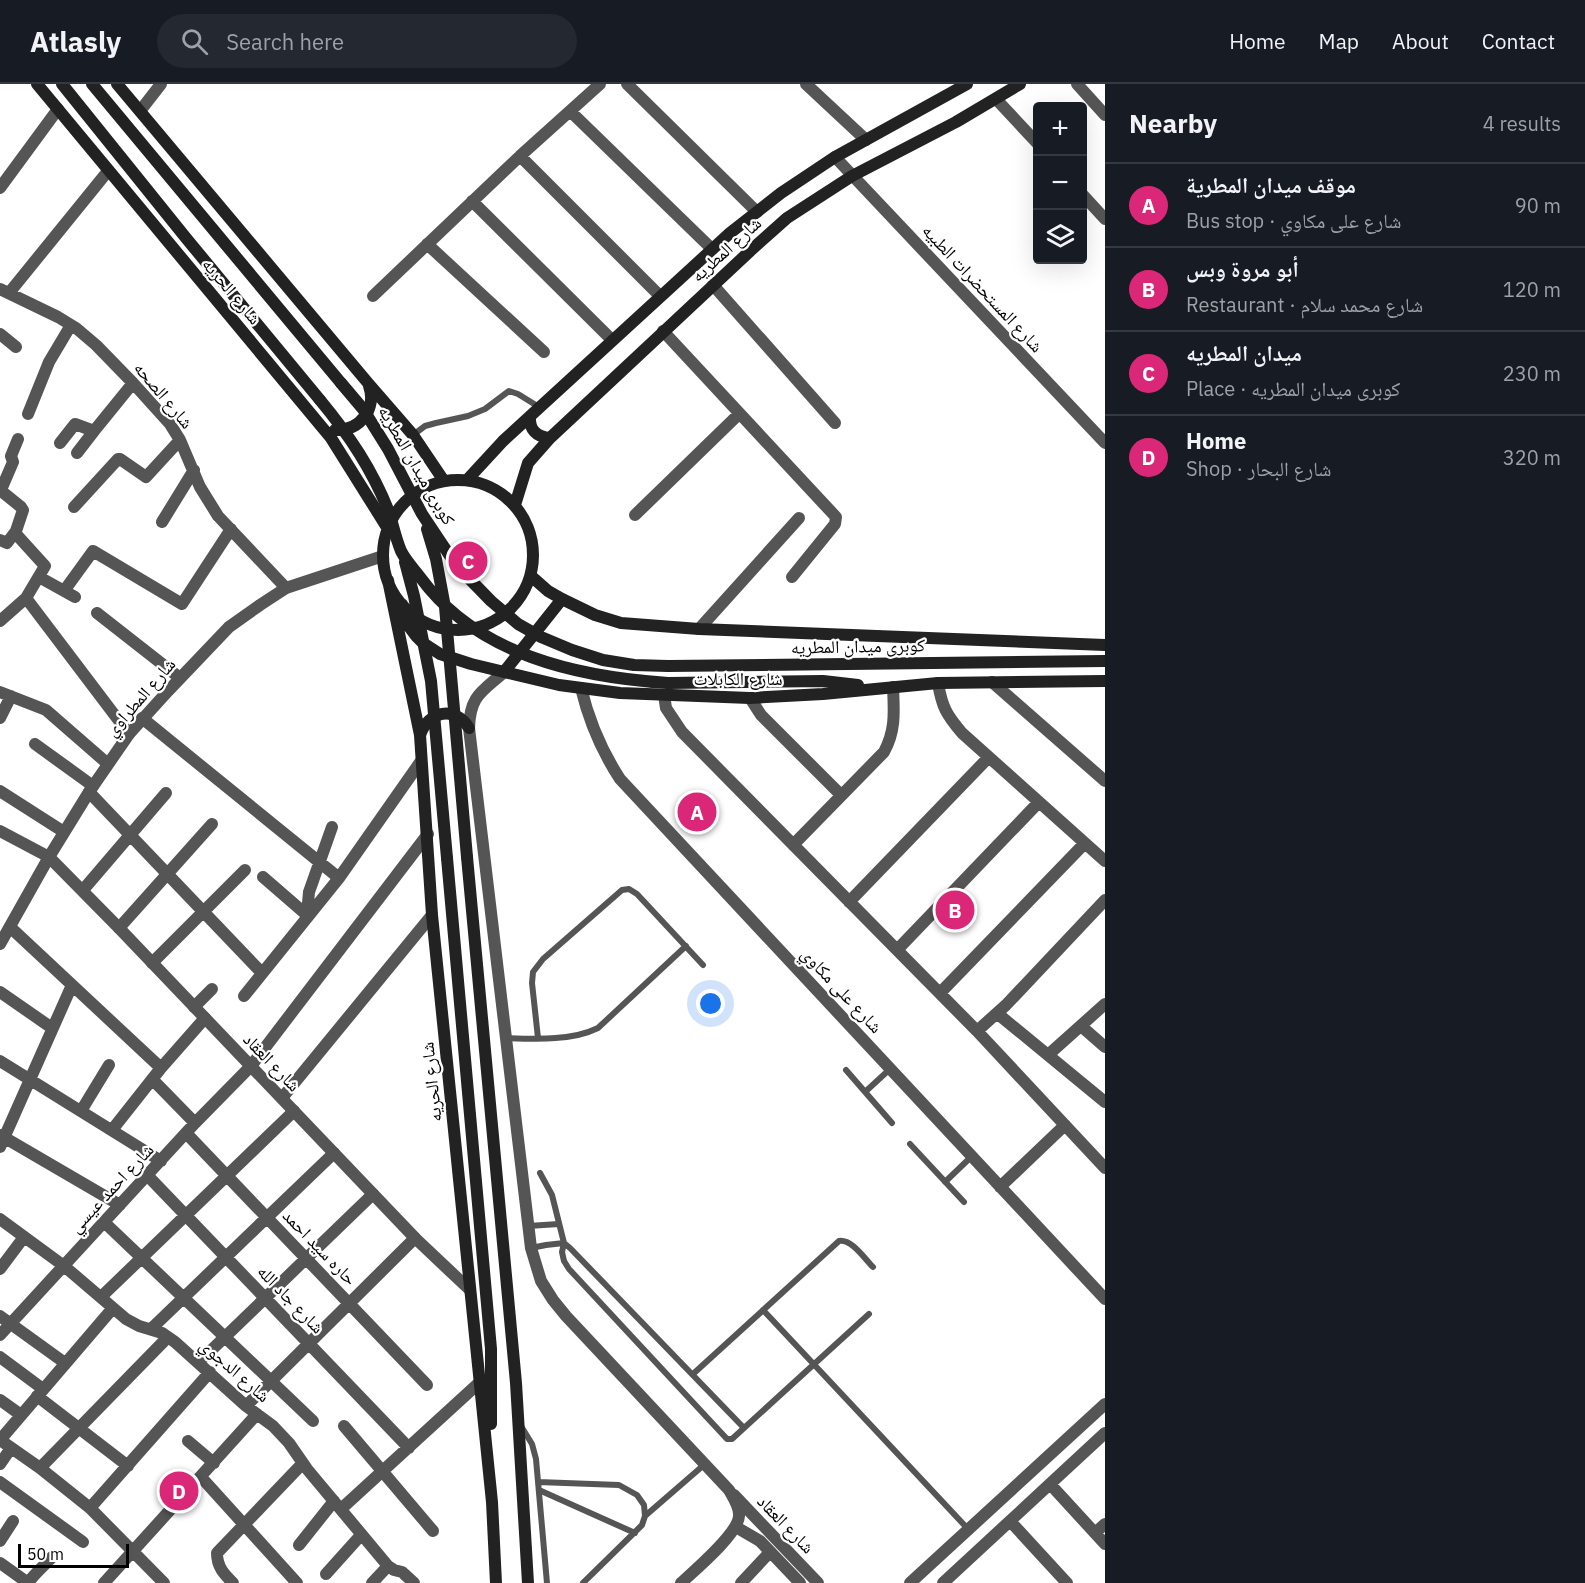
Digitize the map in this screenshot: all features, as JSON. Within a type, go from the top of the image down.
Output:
[{"type":"main road","name":"شارع الحريه","points":[[37,84],[331,438],[388,529]]},
{"type":"main road","name":"كوبرى ميدان المطريه","points":[[62,84],[354,442],[388,512],[402,552],[426,586],[446,608],[473,628],[507,648],[562,668],[631,680],[666,689],[822,681],[875,688]]},
{"type":"main road","name":"كوبرى ميدان المطريه","points":[[92,84],[363,409],[388,449],[422,514],[456,565],[491,601],[518,624],[572,650],[603,660],[634,665],[1105,661]]},
{"type":"main road","points":[[117,84],[413,435],[444,481]]},
{"type":"main road","name":"شارع المطريه","points":[[467,480],[503,441],[612,340],[712,249],[757,212],[835,157],[888,129],[951,87],[967,84]]},
{"type":"main road","name":"شارع المطريه","points":[[514,505],[528,463],[550,438],[787,218],[852,176],[956,122],[1020,84]]},
{"type":"main road","points":[[318,422],[339,430],[360,422],[371,404],[368,383]]},
{"type":"main road","points":[[535,412],[531,427],[538,436],[550,438]]},
{"type":"main road","points":[[467,480],[493,488],[505,495],[514,505],[525,520],[532,538],[534,564],[520,598],[503,616],[486,624],[456,630],[432,625],[411,613],[402,604],[388,580],[383,547],[392,518],[405,501],[423,488],[444,481],[467,480]]},
{"type":"main road","points":[[422,514],[436,560],[445,607],[516,1383],[528,1583]]},
{"type":"main road","points":[[402,552],[414,596],[431,681],[491,1349],[492,1502]]},
{"type":"main road","points":[[531,576],[548,591],[562,599],[595,615],[621,623],[699,629],[1105,645]]},
{"type":"main road","name":"شارع الحريه","points":[[388,580],[420,735],[432,915],[492,1502],[496,1583]]},
{"type":"main road","points":[[504,672],[562,599]]},
{"type":"main road","name":"شارع الكابلات","points":[[402,604],[410,628],[416,636],[432,649],[449,657],[559,685],[620,693],[666,689],[750,698],[823,694],[938,683],[1105,682]]},
{"type":"main road","points":[[420,735],[431,718],[444,714],[456,716],[469,728]]},
{"type":"street","points":[[140,111],[161,84]]},
{"type":"street","points":[[373,296],[520,156],[600,84]]},
{"type":"street","points":[[627,84],[757,212]]},
{"type":"street","points":[[806,84],[866,140]]},
{"type":"street","points":[[1077,84],[1105,115]]},
{"type":"street","points":[[996,99],[1033,139]]},
{"type":"street","points":[[0,188],[58,109]]},
{"type":"street","points":[[570,111],[712,249]]},
{"type":"street","points":[[520,156],[660,296]]},
{"type":"street","name":"شارع المستحضرات الطبيه","points":[[835,157],[1105,443]]},
{"type":"street","points":[[4,291],[108,171]]},
{"type":"street","points":[[1087,199],[1105,219]]},
{"type":"street","points":[[472,201],[612,340]]},
{"type":"street","points":[[427,244],[544,352]]},
{"type":"street","points":[[713,285],[835,423]]},
{"type":"street","name":"شارع الصحه","points":[[4,291],[71,325],[96,345],[133,383],[170,424],[180,440],[200,487],[218,516],[286,588]]},
{"type":"street","points":[[28,414],[49,362],[71,325]]},
{"type":"street","points":[[663,331],[836,517],[835,524],[792,577]]},
{"type":"street","points":[[0,334],[16,347]]},
{"type":"street","points":[[77,453],[133,383]]},
{"type":"street","points":[[635,515],[740,414]]},
{"type":"street","points":[[60,442],[75,424],[93,431]]},
{"type":"street","points":[[0,540],[7,543],[16,531],[23,510],[0,490],[13,462],[11,456],[18,438]]},
{"type":"street","points":[[74,507],[118,459],[146,477],[180,440]]},
{"type":"street","points":[[162,522],[194,470]]},
{"type":"street","points":[[699,629],[799,518]]},
{"type":"street","points":[[39,577],[70,594],[93,551],[182,604],[231,529]]},
{"type":"street","points":[[2,616],[26,598],[45,568],[44,564],[17,536],[16,531]]},
{"type":"street","name":"شارع المطراوي","points":[[0,944],[64,832],[129,734],[229,627],[286,588],[383,556]]},
{"type":"street","points":[[26,598],[129,734]]},
{"type":"street","points":[[97,613],[180,678]]},
{"type":"street","points":[[504,672],[481,690],[474,700],[469,714],[469,728],[531,1248]]},
{"type":"street","points":[[992,682],[1105,781]]},
{"type":"street","points":[[938,683],[942,703],[949,717],[962,733],[1105,861]]},
{"type":"street","points":[[793,844],[884,752],[891,740],[894,722],[893,687]]},
{"type":"street","name":"شارع على مكاوي","points":[[581,688],[593,730],[620,779],[1105,1299]]},
{"type":"street","points":[[666,689],[666,708],[682,732],[977,1031],[1105,1168]]},
{"type":"street","points":[[0,718],[5,694],[40,707],[51,713],[108,764]]},
{"type":"street","points":[[750,698],[761,715],[841,795]]},
{"type":"street","points":[[142,718],[339,878]]},
{"type":"street","points":[[35,744],[91,789],[130,834],[262,973]]},
{"type":"street","points":[[849,902],[989,758]]},
{"type":"street","points":[[244,996],[339,878],[421,761]]},
{"type":"street","points":[[0,791],[64,832]]},
{"type":"street","points":[[82,890],[166,793]]},
{"type":"street","points":[[897,950],[1039,802]]},
{"type":"street","points":[[118,928],[212,824]]},
{"type":"street","points":[[309,915],[309,892],[332,827]]},
{"type":"street","name":"شارع العقاد","points":[[0,831],[49,857],[415,1238],[470,1290]]},
{"type":"street","name":"شارع احمد عيسي","points":[[0,1335],[195,1123],[251,1066],[428,834]]},
{"type":"street","points":[[940,993],[1085,843]]},
{"type":"street","points":[[152,963],[245,870]]},
{"type":"street","points":[[263,877],[309,915]]},
{"type":"street","points":[[977,1031],[998,1014],[1105,900]]},
{"type":"street","points":[[282,1098],[432,915]]},
{"type":"street","points":[[10,927],[161,1068]]},
{"type":"street","points":[[72,985],[1,1140],[120,1205]]},
{"type":"street","points":[[194,1007],[212,989]]},
{"type":"street","points":[[0,992],[52,1028]]},
{"type":"street","points":[[1048,1054],[1105,1004]]},
{"type":"street","points":[[998,1014],[1105,1102]]},
{"type":"street","points":[[112,1130],[161,1068],[205,1018]]},
{"type":"street","points":[[1081,1026],[1105,1047]]},
{"type":"street","points":[[0,1061],[161,1161]]},
{"type":"street","points":[[81,1111],[109,1065]]},
{"type":"street","points":[[152,1079],[195,1123]]},
{"type":"street","points":[[101,1297],[294,1111]]},
{"type":"street","points":[[1000,1186],[1065,1125]]},
{"type":"street","name":"حاره سيد احمد","points":[[186,1133],[428,1385]]},
{"type":"street","points":[[151,1329],[334,1153]]},
{"type":"street","name":"شارع جاد الله","points":[[147,1175],[409,1448]]},
{"type":"street","points":[[199,1362],[374,1194]]},
{"type":"street","name":"شارع الدجوي","points":[[0,1219],[64,1266],[126,1320],[168,1337],[199,1362],[246,1406],[273,1426],[290,1443],[388,1566],[402,1572],[414,1583]]},
{"type":"street","points":[[104,1222],[313,1421]]},
{"type":"street","points":[[0,1269],[24,1237]]},
{"type":"street","points":[[246,1406],[415,1238]]},
{"type":"street","name":"شارع العقاد","points":[[531,1248],[541,1281],[566,1316],[818,1583]]},
{"type":"street","points":[[113,1308],[0,1440],[90,1508],[164,1583]]},
{"type":"street","points":[[0,1316],[65,1363]]},
{"type":"street","points":[[40,1468],[168,1337]]},
{"type":"street","points":[[0,1357],[79,1428],[128,1466]]},
{"type":"street","points":[[90,1508],[210,1372]]},
{"type":"street","points":[[299,1545],[338,1505],[383,1472],[480,1382]]},
{"type":"street","points":[[0,1400],[21,1415]]},
{"type":"street","points":[[910,1583],[1105,1404]]},
{"type":"street","points":[[104,1583],[257,1414]]},
{"type":"street","points":[[344,1426],[433,1531]]},
{"type":"street","points":[[943,1583],[1105,1432]]},
{"type":"street","points":[[188,1441],[214,1462]]},
{"type":"street","points":[[0,1464],[11,1448]]},
{"type":"street","points":[[233,1583],[219,1566],[217,1553],[303,1462]]},
{"type":"street","points":[[201,1477],[297,1583]]},
{"type":"street","points":[[0,1482],[83,1542]]},
{"type":"street","points":[[1050,1484],[1105,1544]]},
{"type":"street","points":[[681,1583],[736,1527],[740,1516],[729,1490]]},
{"type":"street","points":[[0,1540],[13,1521]]},
{"type":"street","points":[[1010,1521],[1066,1583]]},
{"type":"street","points":[[1095,1533],[1105,1524]]},
{"type":"street","name":"شارع العقاد","points":[[736,1527],[760,1541],[800,1583]]},
{"type":"street","points":[[326,1574],[361,1535]]},
{"type":"street","points":[[741,1583],[770,1552]]},
{"type":"street","points":[[0,1563],[22,1581],[42,1568],[52,1557]]},
{"type":"street","points":[[372,1583],[388,1566]]},
{"type":"lane","points":[[413,435],[425,426],[468,416],[485,409],[509,391],[518,393],[535,412]]},
{"type":"lane","points":[[537,1038],[533,972],[543,959],[622,890],[629,889],[637,894],[703,965]]},
{"type":"lane","points":[[505,1038],[577,1036],[598,1028],[686,946]]},
{"type":"lane","points":[[865,1092],[890,1069]]},
{"type":"lane","points":[[846,1070],[892,1123]]},
{"type":"lane","points":[[910,1144],[964,1202]]},
{"type":"lane","points":[[945,1182],[972,1156]]},
{"type":"lane","points":[[540,1173],[552,1195],[564,1243],[562,1252],[564,1261],[569,1269],[727,1439],[732,1439],[869,1314]]},
{"type":"lane","points":[[528,1226],[559,1224]]},
{"type":"lane","points":[[693,1374],[839,1241],[849,1242],[873,1267]]},
{"type":"lane","points":[[531,1248],[564,1243]]},
{"type":"lane","points":[[564,1243],[744,1428]]},
{"type":"lane","points":[[763,1310],[969,1530]]},
{"type":"lane","points":[[519,1424],[529,1436],[535,1451],[548,1583]]},
{"type":"lane","points":[[645,1516],[705,1464]]},
{"type":"lane","points":[[538,1482],[619,1485],[641,1500],[646,1510],[642,1525],[583,1583]]},
{"type":"lane","points":[[539,1490],[634,1533]]},
{"type":"place","name":"ميدان المطريه","points":[[468,561]]},
{"type":"place","name":"موقف ميدان المطرية","points":[[697,812]]},
{"type":"place","name":"أبو مروة وبس","points":[[955,910]]},
{"type":"place","name":"Home","points":[[179,1491]]}]
